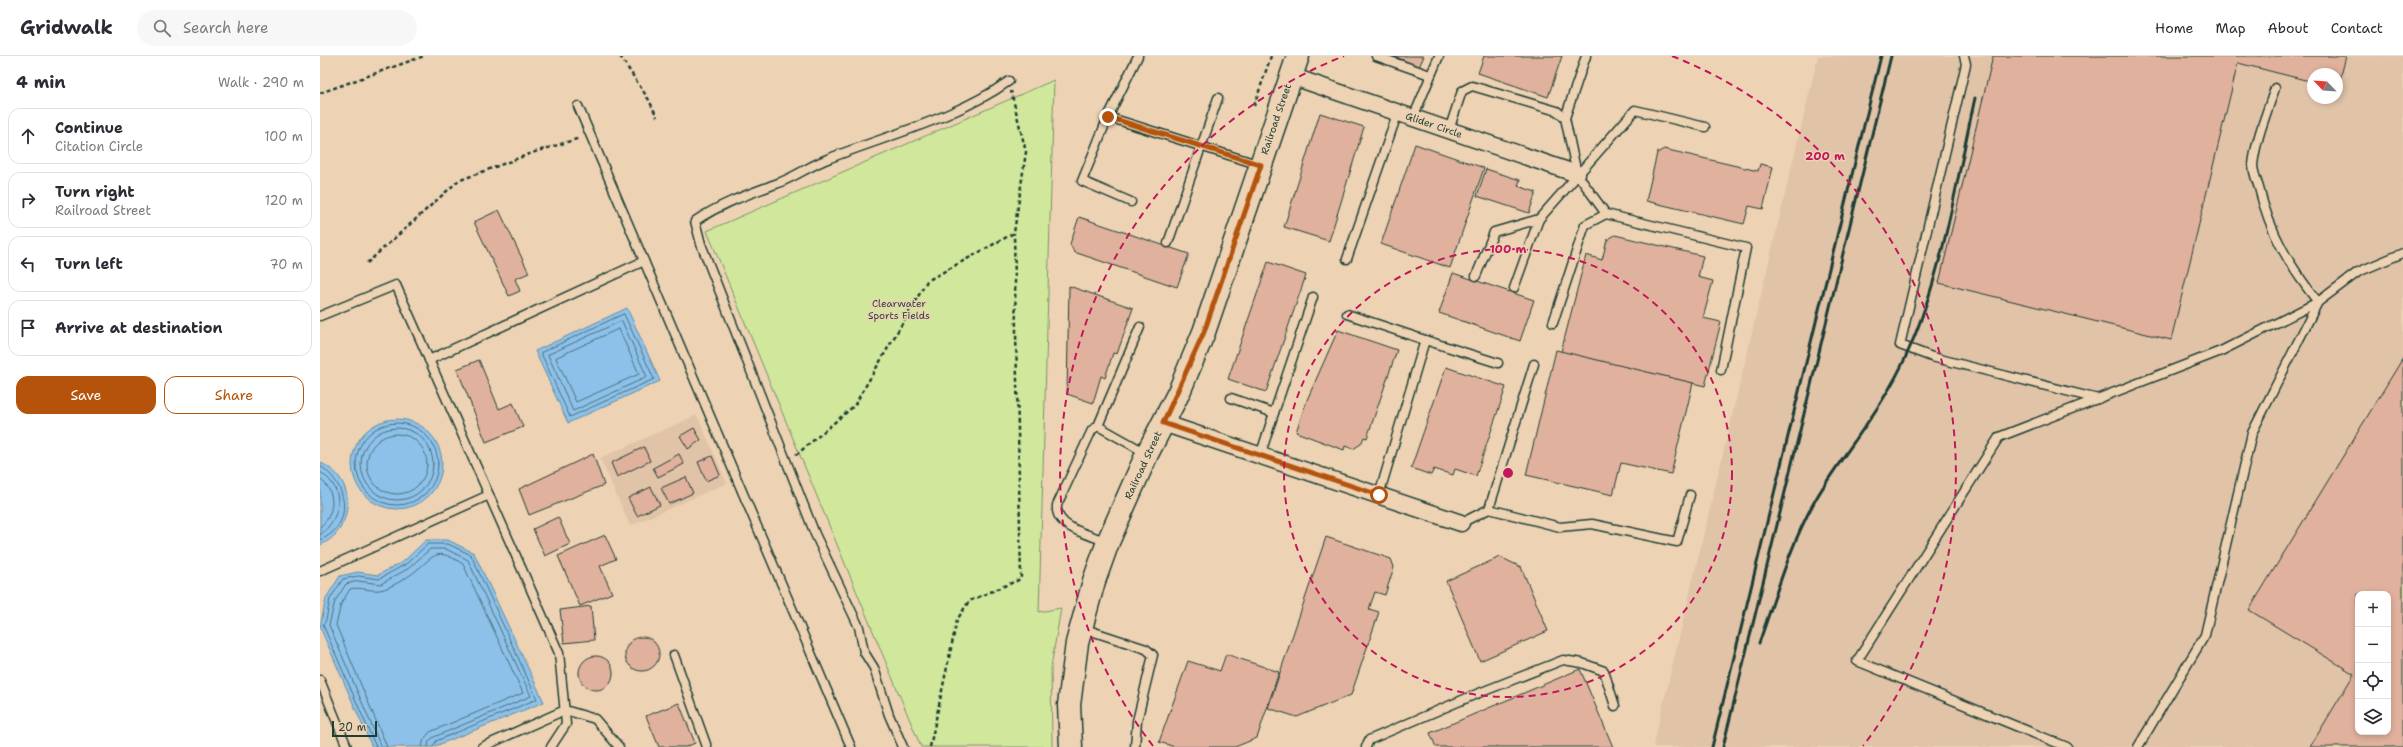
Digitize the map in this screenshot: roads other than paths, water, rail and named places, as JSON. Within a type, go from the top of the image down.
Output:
[{"type":"main road","name":"Railroad Street","points":[[1071,747],[1069,705],[1082,628],[1094,581],[1108,542],[1204,332],[1294,66]]},
{"type":"street","name":"Glider Circle","points":[[1294,66],[1413,118],[1577,174]]},
{"type":"street","points":[[1163,423],[1461,523]]},
{"type":"lane","points":[[1131,202],[1082,181],[1108,117],[1138,56]]},
{"type":"lane","points":[[1376,56],[1430,75]]},
{"type":"lane","points":[[1413,118],[1430,75],[1440,56]]},
{"type":"lane","points":[[1586,56],[1565,118],[1577,174],[1606,214],[1746,248],[1722,370]]},
{"type":"lane","points":[[1964,56],[1966,64],[1900,345],[1932,356],[2098,399]]},
{"type":"lane","points":[[903,747],[889,715],[874,668],[864,652],[859,627],[815,534],[759,396],[701,244],[695,221],[738,196],[782,181],[828,158],[941,116],[994,91],[1009,81]]},
{"type":"lane","points":[[1449,130],[1462,91],[1472,86],[1557,111],[1565,118]]},
{"type":"lane","points":[[2275,88],[2260,132],[2253,166],[2264,209],[2276,238],[2294,272],[2318,302]]},
{"type":"lane","points":[[1168,243],[1203,147],[1218,98]]},
{"type":"lane","points":[[578,106],[851,747]]},
{"type":"lane","points":[[1514,288],[1539,220],[1577,174],[1635,110],[1705,127]]},
{"type":"lane","points":[[1347,258],[1398,112]]},
{"type":"lane","points":[[1108,117],[1261,165]]},
{"type":"lane","points":[[1553,323],[1585,225],[1606,214]]},
{"type":"lane","points":[[1476,276],[1494,232],[1539,220]]},
{"type":"lane","points":[[2067,747],[1857,661],[2000,437],[2221,351],[2318,302],[2358,272],[2403,253]]},
{"type":"lane","points":[[429,360],[644,261]]},
{"type":"lane","points":[[320,316],[396,285],[559,653],[566,724],[551,747]]},
{"type":"lane","points":[[1260,456],[1313,297]]},
{"type":"lane","points":[[2138,747],[2205,635],[2252,433],[2318,302]]},
{"type":"lane","points":[[1347,314],[1498,364]]},
{"type":"lane","points":[[1108,542],[1068,525],[1057,516],[1056,511],[1057,505],[1092,430],[1098,426],[1140,327]]},
{"type":"lane","points":[[1379,495],[1425,340]]},
{"type":"lane","points":[[1490,509],[1534,364]]},
{"type":"lane","points":[[1231,398],[1274,413]]},
{"type":"lane","points":[[1098,426],[1147,454]]},
{"type":"lane","points":[[320,571],[489,495]]},
{"type":"lane","points":[[1461,523],[1490,509],[1560,527],[1592,524],[1677,542],[1690,495]]},
{"type":"lane","points":[[1082,628],[1146,649],[1153,655],[1137,721],[1134,747]]},
{"type":"lane","points":[[674,655],[707,747]]},
{"type":"lane","points":[[1366,747],[1369,740],[1474,695],[1563,660],[1582,663],[1604,670],[1615,706]]},
{"type":"lane","points":[[320,680],[347,747]]},
{"type":"lane","points":[[482,747],[565,710],[595,719],[618,747]]},
{"type":"water","points":[[627,308],[660,381],[568,423],[535,351]]},
{"type":"water","points":[[397,419],[414,423],[429,432],[438,447],[442,464],[438,481],[429,496],[414,505],[397,509],[380,505],[365,496],[356,481],[352,464],[356,447],[365,432],[380,423]]},
{"type":"water","points":[[320,462],[339,477],[345,488],[347,507],[345,517],[336,534],[320,545]]},
{"type":"water","points":[[426,540],[448,540],[474,553],[544,702],[433,747],[372,747],[320,627],[326,598],[340,576],[358,572],[378,575],[404,561]]},
{"type":"railway","points":[[1712,747],[1881,56]]},
{"type":"railway","points":[[1723,747],[1891,56]]},
{"type":"railway","points":[[1759,643],[1792,550],[1808,514],[1828,479],[1887,392],[1907,354],[1919,324],[1930,292],[1947,228],[1975,98]]},
{"type":"park label","name":"Clearwater Sports Fields","points":[[899,308]]}]
